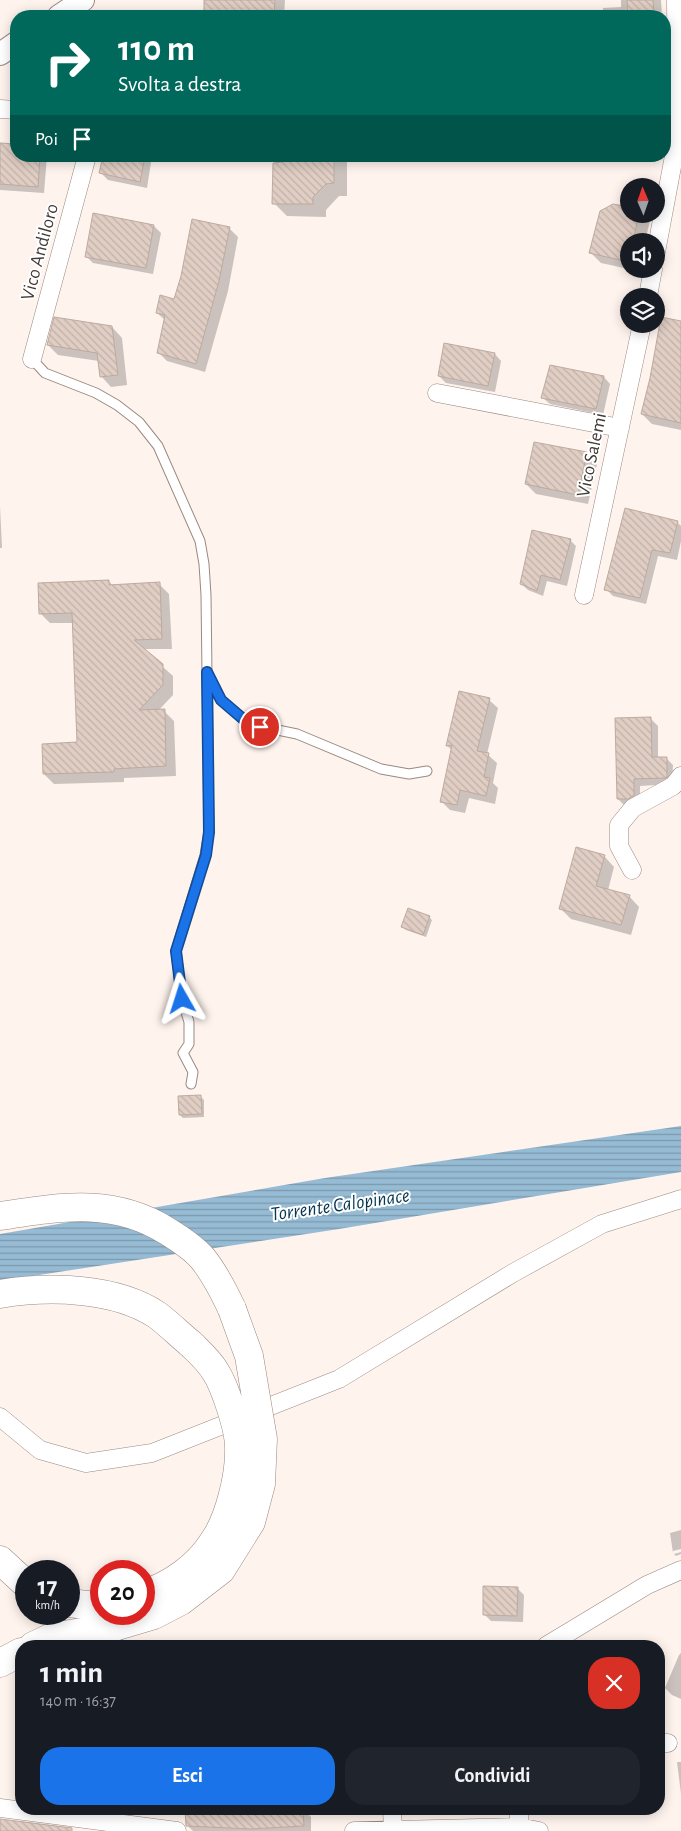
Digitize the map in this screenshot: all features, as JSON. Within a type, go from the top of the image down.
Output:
[{"type":"highway","points":[[0,1216],[72,1206],[111,1209],[136,1215],[155,1223],[175,1236],[202,1259],[217,1279],[232,1309],[249,1356],[263,1439],[261,1484],[251,1522],[220,1570],[181,1601],[154,1615],[117,1626],[52,1637],[46,1640]]},
{"type":"highway","points":[[0,1294],[65,1289],[118,1297],[155,1315],[192,1345],[215,1370],[230,1404],[239,1446],[236,1482],[225,1518],[214,1542],[190,1568],[155,1590]]},
{"type":"highway","points":[[0,1560],[15,1574]]},
{"type":"highway","points":[[0,1663],[15,1655]]},
{"type":"street","points":[[68,10],[83,0]]},
{"type":"street","points":[[660,233],[678,140],[679,28],[676,0]]},
{"type":"street","name":"Vico Andiloro","points":[[32,359],[85,162]]},
{"type":"street","name":"Vico Salemi","points":[[584,595],[640,333]]},
{"type":"street","points":[[437,393],[620,428]]},
{"type":"street","points":[[632,870],[619,846],[619,824],[632,808],[673,786],[681,776]]},
{"type":"street","points":[[0,1417],[40,1450],[86,1463],[152,1453],[339,1379],[513,1273],[602,1224],[681,1198]]},
{"type":"street","points":[[556,1640],[647,1585],[681,1570]]},
{"type":"street","points":[[0,1808],[15,1810]]},
{"type":"street","points":[[54,1815],[177,1831]]},
{"type":"street","points":[[392,1815],[393,1830]]},
{"type":"street","points":[[519,1815],[519,1827]]},
{"type":"street","points":[[354,1831],[519,1827],[538,1831]]},
{"type":"lane","points":[[32,359],[45,374],[96,393],[139,422],[158,446],[200,541],[205,580],[209,832],[206,855],[176,951],[182,999],[189,1022],[189,1044],[183,1053],[194,1072],[191,1084]]},
{"type":"lane","points":[[207,672],[221,700],[249,724],[296,734],[381,769],[409,774],[428,771]]},
{"type":"water","name":"Torrente Calopinace","points":[[681,1126],[681,1172],[339,1229],[0,1281],[0,1234],[325,1178]]},
{"type":"building","points":[[204,0],[275,0],[274,10],[204,10]]},
{"type":"building","points":[[627,0],[653,0],[654,10],[628,10]]},
{"type":"building","points":[[0,143],[10,144],[10,162],[40,162],[38,187],[0,184]]},
{"type":"building","points":[[102,162],[144,162],[140,182],[99,173]]},
{"type":"building","points":[[334,162],[334,183],[326,184],[313,197],[313,204],[272,204],[273,163]]},
{"type":"building","points":[[613,204],[620,205],[620,223],[637,223],[635,233],[620,233],[620,260],[589,253],[600,211]]},
{"type":"building","points":[[93,213],[154,225],[146,268],[85,257]]},
{"type":"building","points":[[192,219],[230,227],[219,281],[196,364],[157,353],[165,315],[156,313],[160,295],[174,299],[181,276]]},
{"type":"building","points":[[54,317],[112,326],[118,375],[100,377],[97,353],[47,345]]},
{"type":"building","points":[[665,318],[681,321],[681,423],[641,414],[658,333],[665,333]]},
{"type":"building","points":[[444,343],[495,353],[488,386],[438,376]]},
{"type":"building","points":[[550,365],[604,376],[596,409],[541,398]]},
{"type":"building","points":[[534,442],[587,452],[578,495],[525,484]]},
{"type":"building","points":[[625,508],[678,521],[670,553],[652,550],[640,598],[604,590]]},
{"type":"building","points":[[532,530],[571,539],[560,580],[541,575],[537,591],[520,584]]},
{"type":"building","points":[[109,580],[109,585],[160,582],[162,639],[134,640],[163,664],[163,685],[139,710],[165,709],[166,766],[114,769],[114,772],[43,774],[42,744],[77,742],[72,613],[39,614],[38,583]]},
{"type":"building","points":[[459,691],[490,698],[477,751],[489,753],[484,777],[490,778],[486,796],[460,790],[457,805],[440,802],[452,745],[446,746]]},
{"type":"building","points":[[651,717],[652,757],[667,757],[667,777],[634,779],[634,795],[628,799],[617,799],[615,718]]},
{"type":"building","points":[[576,847],[605,855],[596,886],[630,895],[621,925],[559,909]]},
{"type":"building","points":[[408,908],[430,916],[423,935],[401,927]]},
{"type":"building","points":[[201,1095],[202,1114],[179,1115],[178,1096]]},
{"type":"building","points":[[483,1586],[518,1587],[517,1616],[483,1615]]},
{"type":"building","points":[[185,1815],[303,1815],[304,1826],[251,1829],[186,1826]]},
{"type":"building","points":[[0,1819],[72,1828],[72,1831],[0,1831]]},
{"type":"route","points":[[182,999],[176,951],[206,855],[209,832],[207,672],[221,700],[249,724],[260,727]]}]
